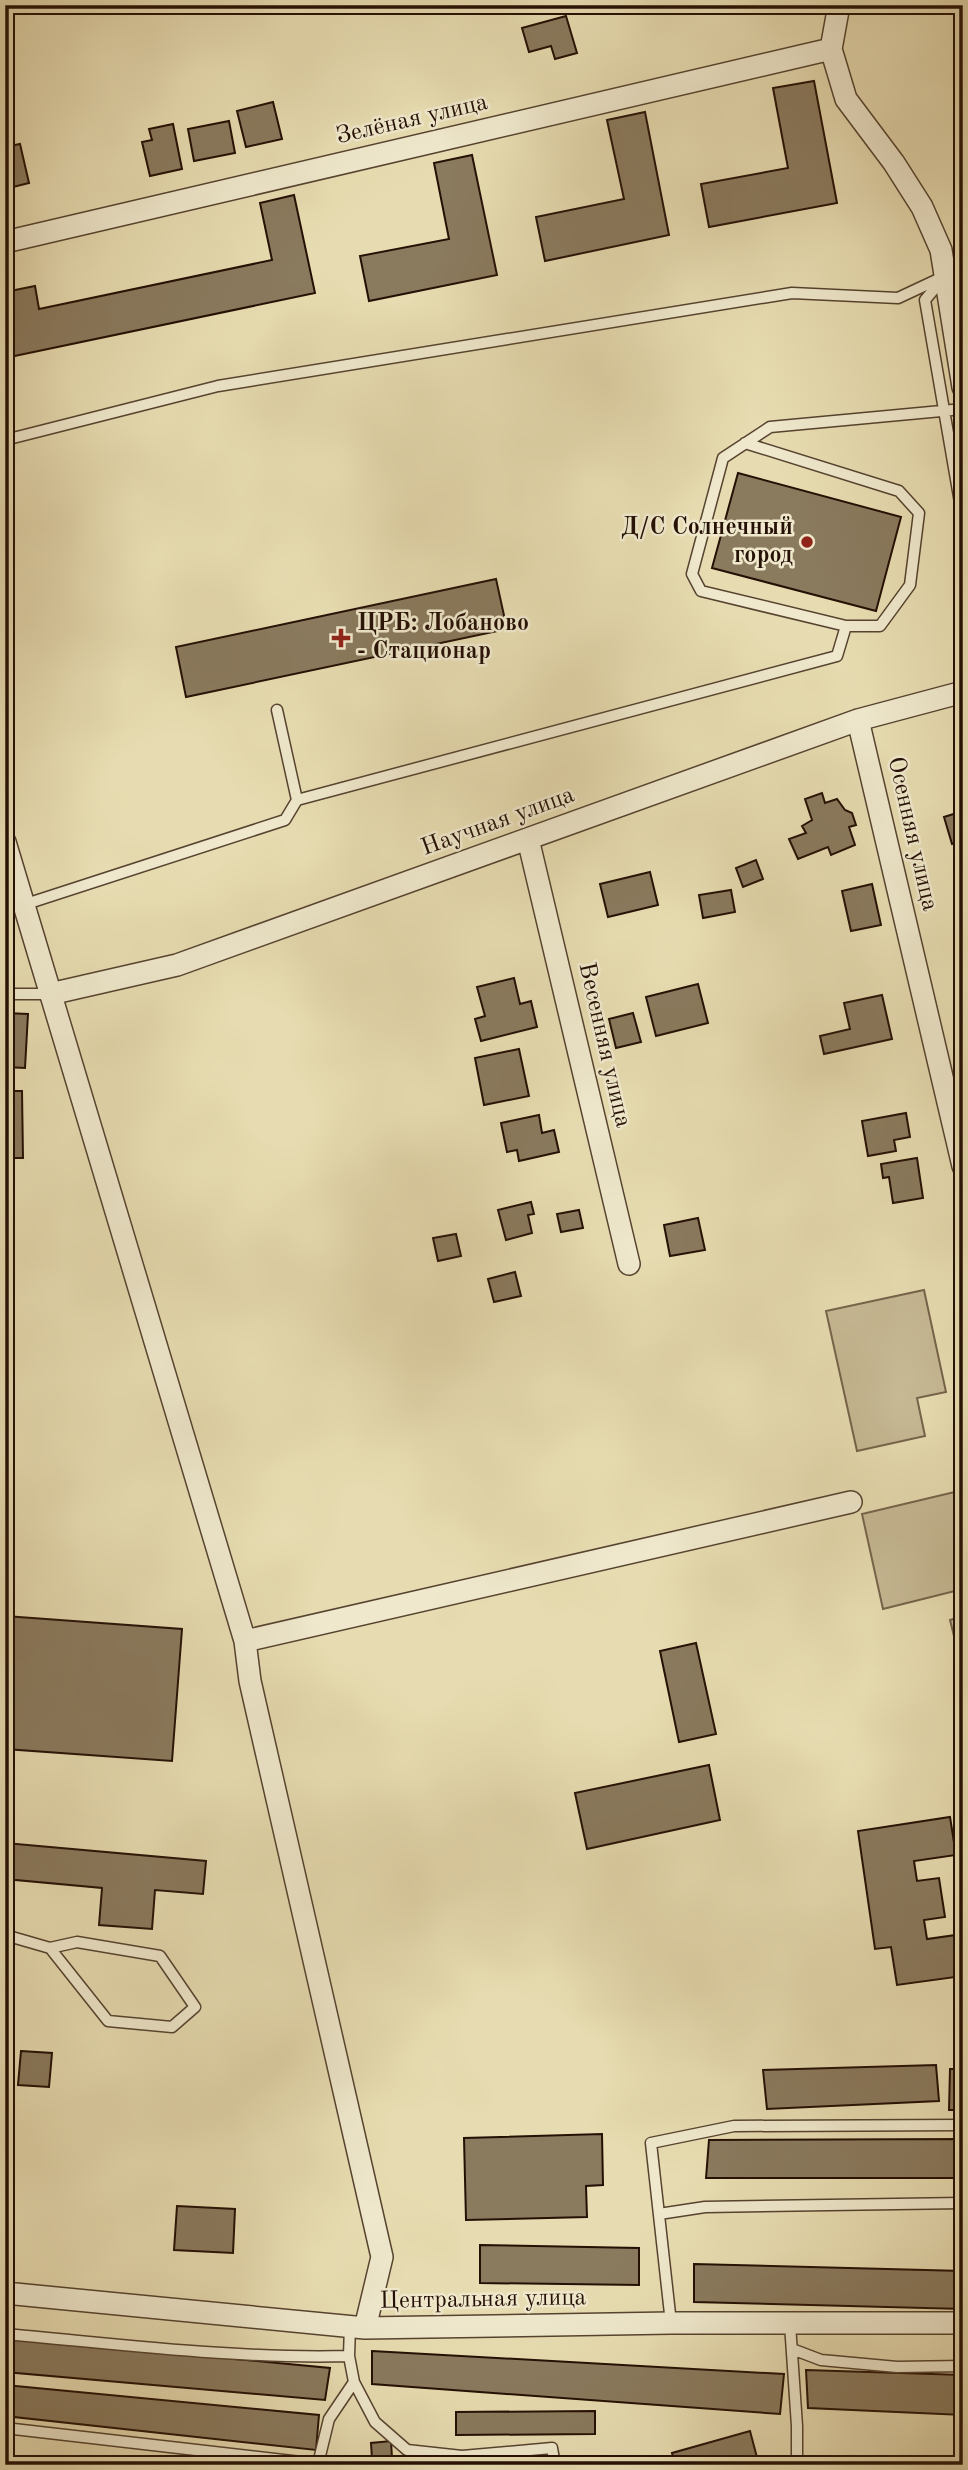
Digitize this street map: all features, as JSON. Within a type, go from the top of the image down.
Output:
[{"type":"street","points":[[839,5],[831,49],[846,99],[894,163],[922,207],[940,250],[963,387]]},
{"type":"street","name":"Зелёная улица","points":[[5,242],[831,49]]},
{"type":"street","name":"Научная улица","points":[[50,994],[177,965],[858,720],[963,692]]},
{"type":"street","name":"Осенняя улица","points":[[858,720],[963,1166]]},
{"type":"street","name":"Весенняя улица","points":[[528,839],[629,1264]]},
{"type":"street","points":[[5,842],[245,1641],[250,1681],[382,2257],[357,2327]]},
{"type":"street","points":[[245,1641],[851,1502]]},
{"type":"street","name":"Центральная улица","points":[[5,2293],[357,2327],[963,2323]]},
{"type":"lane","points":[[945,276],[925,300],[963,520]]},
{"type":"lane","points":[[5,440],[218,386],[792,293],[898,298],[945,276]]},
{"type":"lane","points":[[745,443],[899,491],[919,513],[910,585],[880,626],[846,626],[701,591],[692,573],[723,458],[745,443],[770,427],[944,413],[963,409]]},
{"type":"lane","points":[[296,800],[837,656],[846,626]]},
{"type":"lane","points":[[23,905],[285,820],[296,800],[278,710]]},
{"type":"lane","points":[[5,994],[50,994]]},
{"type":"lane","points":[[5,1935],[50,1948],[77,1942],[160,1956],[195,2007],[172,2027],[108,2021],[50,1948]]},
{"type":"lane","points":[[671,2323],[651,2143],[734,2126],[963,2125]]},
{"type":"lane","points":[[659,2214],[705,2207],[963,2203]]},
{"type":"lane","points":[[790,2324],[797,2465]]},
{"type":"lane","points":[[357,2327],[349,2356],[354,2382],[375,2422],[407,2450],[462,2456],[552,2448],[555,2465]]},
{"type":"lane","points":[[5,2334],[210,2351],[307,2357],[349,2356]]},
{"type":"lane","points":[[792,2349],[821,2360],[897,2368],[963,2366]]},
{"type":"lane","points":[[5,2428],[318,2464],[329,2418],[354,2382]]},
{"type":"shaded area","points":[[924,1290],[946,1392],[917,1398],[925,1436],[857,1451],[826,1311]]},
{"type":"shaded area","points":[[963,1490],[963,1589],[883,1609],[862,1514]]},
{"type":"shaded area","points":[[963,1616],[963,1672],[950,1620]]},
{"type":"building","points":[[566,16],[577,53],[555,59],[551,46],[529,52],[522,28]]},
{"type":"building","points":[[814,81],[837,203],[709,227],[701,184],[788,168],[773,88]]},
{"type":"building","points":[[273,102],[282,139],[246,147],[237,111]]},
{"type":"building","points":[[645,112],[669,235],[545,261],[536,217],[624,199],[607,120]]},
{"type":"building","points":[[229,121],[235,153],[194,161],[188,129]]},
{"type":"building","points":[[173,124],[182,169],[150,176],[142,142],[152,140],[149,129]]},
{"type":"building","points":[[20,144],[29,183],[5,189],[5,147]]},
{"type":"building","points":[[472,155],[497,275],[369,301],[360,256],[449,239],[434,163]]},
{"type":"building","points":[[294,195],[315,293],[5,358],[5,292],[35,286],[39,309],[272,260],[260,203]]},
{"type":"building","name":"Д/С Солнечный город","points":[[738,473],[901,517],[876,611],[712,568]]},
{"type":"building","name":"ЦРБ: Лобаново - Стационар","points":[[496,579],[507,629],[186,697],[176,647]]},
{"type":"building","points":[[822,793],[825,803],[837,799],[845,810],[852,813],[856,825],[849,827],[855,845],[831,855],[828,847],[798,859],[789,839],[806,833],[802,826],[812,820],[805,799]]},
{"type":"building","points":[[963,811],[963,841],[952,844],[944,817]]},
{"type":"building","points":[[756,860],[763,879],[743,887],[736,868]]},
{"type":"building","points":[[650,872],[658,905],[608,917],[600,884]]},
{"type":"building","points":[[872,884],[881,925],[851,931],[842,891]]},
{"type":"building","points":[[731,890],[735,912],[703,918],[699,895]]},
{"type":"building","points":[[514,978],[520,1004],[531,1001],[537,1027],[481,1041],[475,1019],[485,1016],[477,987]]},
{"type":"building","points":[[698,984],[708,1023],[656,1036],[646,997]]},
{"type":"building","points":[[882,995],[892,1039],[824,1054],[820,1036],[850,1029],[844,1003]]},
{"type":"building","points":[[5,1013],[28,1014],[25,1068],[5,1067]]},
{"type":"building","points":[[633,1013],[641,1042],[616,1048],[609,1019]]},
{"type":"building","points":[[519,1049],[529,1096],[484,1105],[475,1058]]},
{"type":"building","points":[[5,1091],[22,1091],[23,1158],[5,1158]]},
{"type":"building","points":[[906,1113],[910,1137],[894,1140],[896,1151],[868,1156],[862,1121]]},
{"type":"building","points":[[539,1115],[542,1133],[554,1130],[559,1152],[519,1161],[517,1150],[507,1152],[501,1123]]},
{"type":"building","points":[[917,1158],[923,1198],[893,1203],[889,1177],[883,1178],[881,1164]]},
{"type":"building","points":[[531,1202],[534,1214],[528,1215],[532,1233],[506,1240],[498,1210]]},
{"type":"building","points":[[579,1210],[583,1228],[561,1232],[557,1214]]},
{"type":"building","points":[[698,1218],[705,1250],[670,1256],[664,1225]]},
{"type":"building","points":[[456,1234],[461,1256],[438,1261],[433,1238]]},
{"type":"building","points":[[515,1272],[521,1296],[494,1302],[488,1279]]},
{"type":"building","points":[[5,1616],[182,1629],[172,1761],[5,1749]]},
{"type":"building","points":[[696,1643],[716,1734],[679,1742],[660,1651]]},
{"type":"building","points":[[709,1765],[720,1820],[587,1849],[575,1793]]},
{"type":"building","points":[[950,1817],[956,1855],[914,1861],[917,1881],[939,1878],[945,1917],[924,1920],[927,1939],[963,1934],[963,1976],[897,1985],[891,1947],[875,1949],[858,1831]]},
{"type":"building","points":[[5,1843],[206,1861],[203,1894],[155,1890],[152,1929],[99,1925],[102,1888],[5,1879]]},
{"type":"building","points":[[21,2051],[52,2053],[49,2087],[18,2085]]},
{"type":"building","points":[[936,2065],[939,2101],[767,2109],[763,2070]]},
{"type":"building","points":[[950,2069],[963,2069],[963,2110],[949,2110]]},
{"type":"building","points":[[602,2134],[603,2185],[586,2186],[587,2217],[466,2220],[464,2138]]},
{"type":"building","points":[[963,2139],[963,2178],[706,2178],[709,2140]]},
{"type":"building","points":[[177,2206],[235,2209],[233,2253],[174,2250]]},
{"type":"building","points":[[480,2245],[639,2248],[639,2285],[480,2283]]},
{"type":"building","points":[[694,2264],[963,2271],[963,2309],[694,2302]]},
{"type":"building","points":[[5,2337],[330,2368],[325,2400],[5,2372]]},
{"type":"building","points":[[372,2351],[784,2374],[780,2414],[372,2384]]},
{"type":"building","points":[[806,2370],[963,2375],[963,2415],[808,2408]]},
{"type":"building","points":[[5,2385],[319,2415],[316,2450],[5,2416]]},
{"type":"building","points":[[595,2411],[595,2434],[456,2435],[456,2412]]},
{"type":"building","points":[[750,2431],[759,2465],[675,2465],[672,2453]]},
{"type":"building","points":[[391,2441],[392,2458],[372,2459],[371,2443]]},
{"type":"place","name":"Д/С Солнечный город","points":[[807,542]]},
{"type":"place","name":"ЦРБ: Лобаново - Стационар","points":[[341,638]]}]
